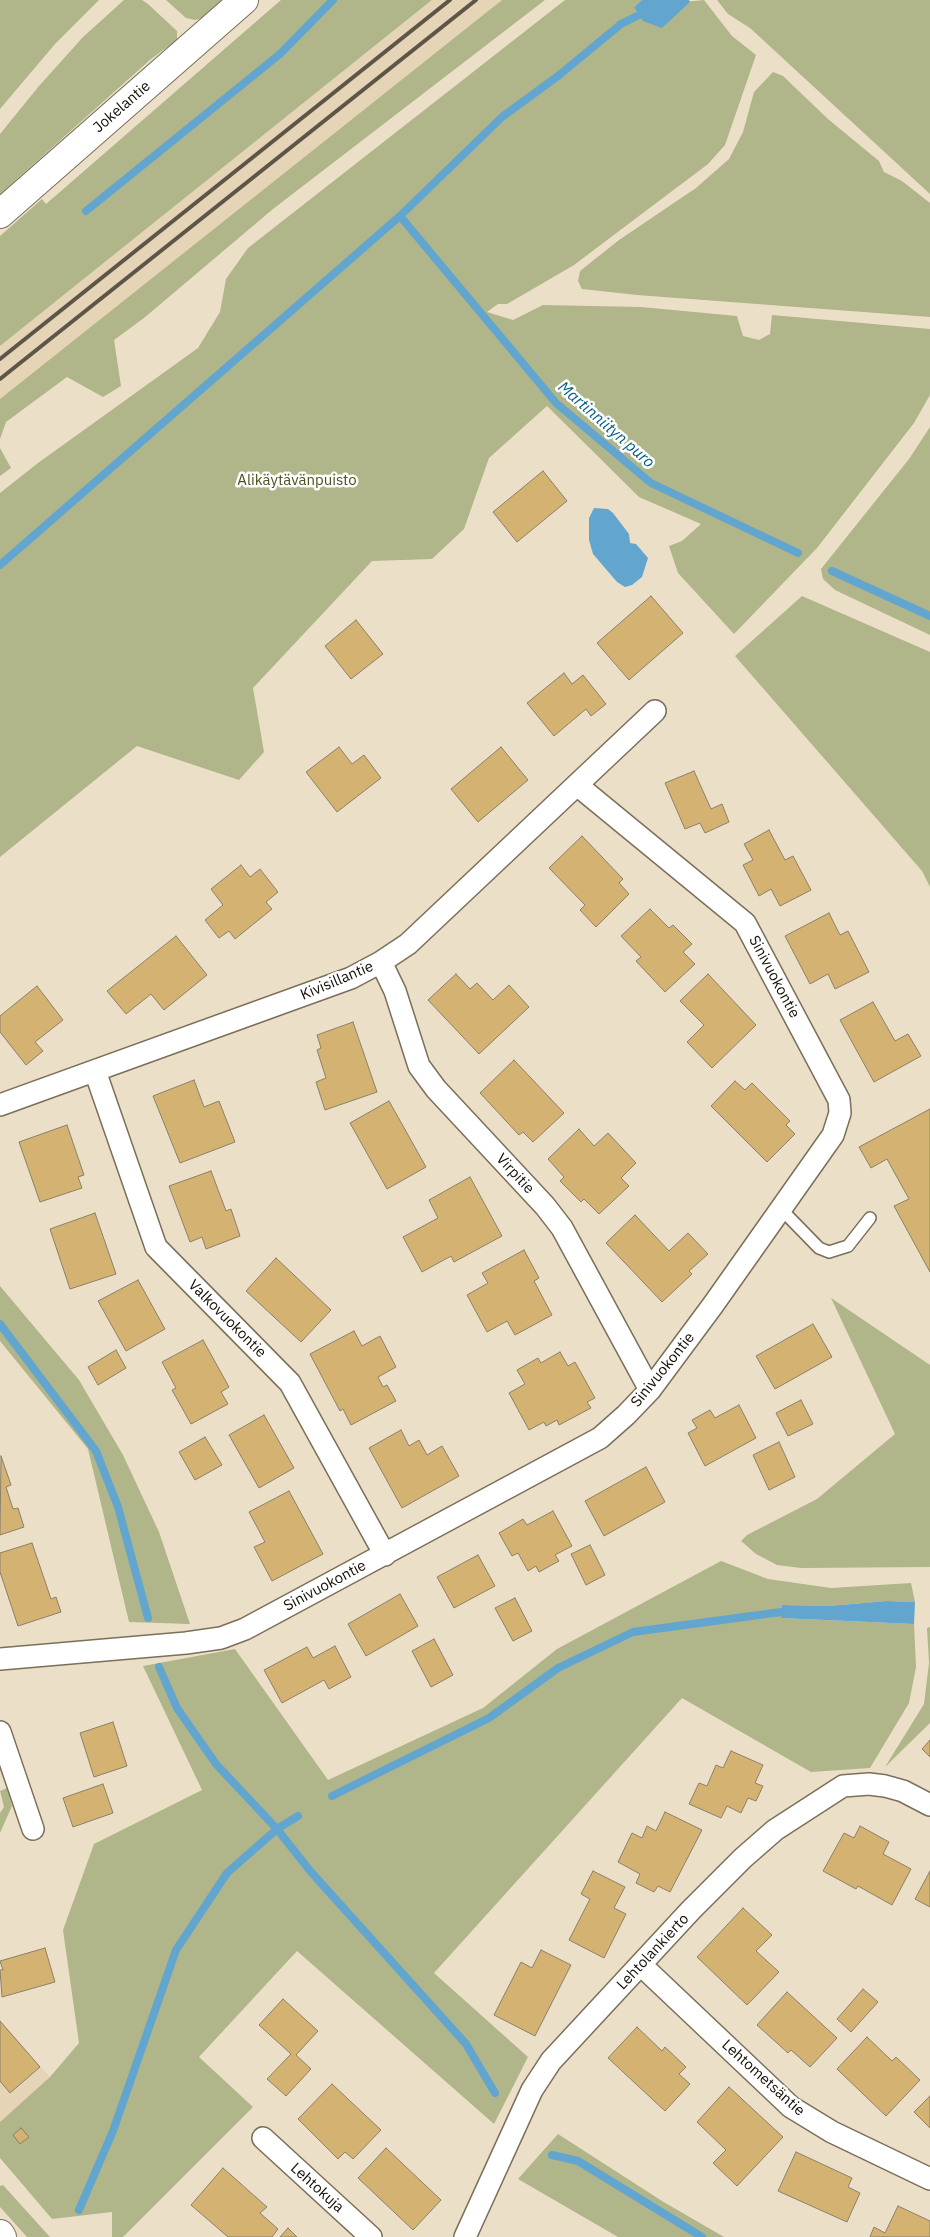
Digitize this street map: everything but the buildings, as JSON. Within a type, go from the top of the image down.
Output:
[{"type":"main road","name":"Jokelantie","points":[[0,214],[244,0]]},
{"type":"street","name":"Kivisillantie","points":[[0,1105],[351,978],[381,962],[408,944],[655,712]]},
{"type":"street","name":"Sinivuokontie","points":[[0,1659],[186,1644],[221,1638],[245,1629],[600,1438],[650,1390],[714,1306],[833,1135],[840,1113],[839,1100],[745,923],[577,785]]},
{"type":"street","name":"Virpitie","points":[[381,962],[395,991],[419,1066],[436,1089],[546,1206],[562,1228],[650,1390]]},
{"type":"street","name":"Valkovuokontie","points":[[95,1071],[156,1246],[290,1383],[385,1554]]},
{"type":"street","points":[[0,1732],[33,1829]]},
{"type":"street","name":"Lehtolankierto","points":[[465,2237],[532,2090],[551,2061],[742,1858],[775,1830],[843,1786],[869,1784],[885,1786],[903,1791],[930,1805]]},
{"type":"street","name":"Lehtometsäntie","points":[[641,1965],[791,2107],[832,2132],[930,2179]]},
{"type":"street","name":"Lehtokuja","points":[[263,2138],[371,2237]]},
{"type":"lane","points":[[781,1209],[819,1248],[830,1252],[848,1246],[870,1218]]},
{"type":"shaded area","points":[[433,0],[502,0],[0,399],[0,346]]},
{"type":"shaded area","points":[[0,2021],[50,2077],[0,2122]]},
{"type":"green space","points":[[0,0],[99,0],[55,44],[0,109]]},
{"type":"green space","points":[[124,0],[142,0],[148,4],[177,31],[177,40],[151,59],[0,194],[0,134],[39,86],[83,37]]},
{"type":"green space","points":[[166,0],[223,0],[203,18],[195,20],[186,18]]},
{"type":"green space","points":[[281,0],[432,0],[0,346],[0,236],[42,199],[46,204]]},
{"type":"green space","points":[[502,0],[545,0],[273,209],[144,318],[114,340],[121,386],[103,397],[67,377],[6,422],[0,439],[0,399]]},
{"type":"green space","name":"Alikäytävänpuisto","points":[[565,0],[642,0],[634,7],[704,0],[732,36],[756,55],[725,145],[708,164],[574,265],[507,304],[498,304],[487,312],[513,320],[543,305],[641,307],[737,316],[743,336],[759,340],[770,334],[772,315],[930,329],[930,395],[914,423],[817,548],[734,634],[678,573],[669,546],[682,541],[701,524],[639,497],[547,406],[489,458],[464,529],[432,559],[372,561],[253,688],[264,752],[239,780],[137,746],[0,857],[0,493],[38,463],[198,348],[220,312],[226,279],[248,248]]},
{"type":"green space","points":[[717,0],[930,0],[930,194],[750,28],[728,14]]},
{"type":"green space","points":[[773,72],[783,76],[828,119],[879,161],[884,172],[902,181],[930,203],[930,317],[637,295],[582,289],[578,281],[580,271],[619,240],[696,188],[729,159],[743,132],[754,92]]},
{"type":"green space","points":[[930,427],[930,635],[835,590],[823,579],[821,569],[909,459]]},
{"type":"green space","points":[[0,448],[11,468],[0,476]]},
{"type":"green space","points":[[802,596],[930,652],[930,887],[922,871],[735,656]]},
{"type":"green space","points":[[0,1286],[79,1380],[123,1455],[159,1532],[190,1624],[129,1622],[88,1449],[0,1341]]},
{"type":"green space","points":[[831,1298],[930,1365],[930,1567],[801,1568],[777,1565],[756,1554],[741,1541],[747,1535],[817,1499],[895,1434]]},
{"type":"green space","points":[[721,1561],[768,1579],[831,1588],[911,1583],[915,1602],[887,1601],[828,1606],[782,1605],[781,1618],[914,1624],[916,1667],[909,1703],[870,1768],[811,1772],[682,1698],[434,1973],[528,2057],[494,2124],[297,1951],[199,2057],[253,2107],[123,2237],[112,2237],[112,2212],[52,2219],[0,2158],[0,2122],[50,2077],[79,2043],[63,1930],[94,1844],[202,1790],[143,1666],[235,1649],[328,1780],[483,1708],[557,1649]]},
{"type":"green space","points":[[930,1627],[930,1723],[885,1767],[924,1704],[929,1663],[927,1628]]},
{"type":"green space","points":[[7,1788],[12,1806],[0,1833],[0,1813],[4,1807],[0,1791]]},
{"type":"green space","points":[[558,2134],[662,2201],[724,2237],[618,2237],[518,2179]]},
{"type":"green space","points":[[3,2185],[50,2237],[27,2237],[0,2207],[0,2186]]},
{"type":"water","points":[[642,0],[689,0],[690,2],[662,28],[643,21],[634,7]]},
{"type":"water","points":[[594,508],[608,509],[613,513],[629,534],[630,543],[636,544],[648,558],[642,577],[632,585],[625,587],[617,582],[593,554],[589,540],[589,518]]},
{"type":"water","points":[[887,1601],[915,1602],[914,1624],[781,1618],[782,1605],[828,1606]]},
{"type":"waterway","points":[[86,211],[280,54],[333,0]]},
{"type":"waterway","points":[[0,565],[400,216],[502,117],[558,76],[621,24],[647,11]]},
{"type":"waterway","name":"Martinniityn puro","points":[[400,216],[556,403],[651,483],[798,553]]},
{"type":"waterway","name":"Martinniityn puro","points":[[832,571],[930,616]]},
{"type":"waterway","points":[[0,1324],[96,1451],[118,1507],[148,1618]]},
{"type":"waterway","points":[[332,1796],[489,1718],[558,1668],[633,1632],[781,1612]]},
{"type":"waterway","points":[[159,1667],[177,1708],[216,1764],[277,1829],[311,1872],[466,2044],[495,2093]]},
{"type":"waterway","points":[[79,2210],[113,2131],[176,1950],[227,1873],[277,1829],[298,1816]]},
{"type":"waterway","points":[[552,2155],[578,2161],[702,2237]]},
{"type":"railway","points":[[0,359],[450,0]]},
{"type":"railway","points":[[0,379],[476,0]]}]
